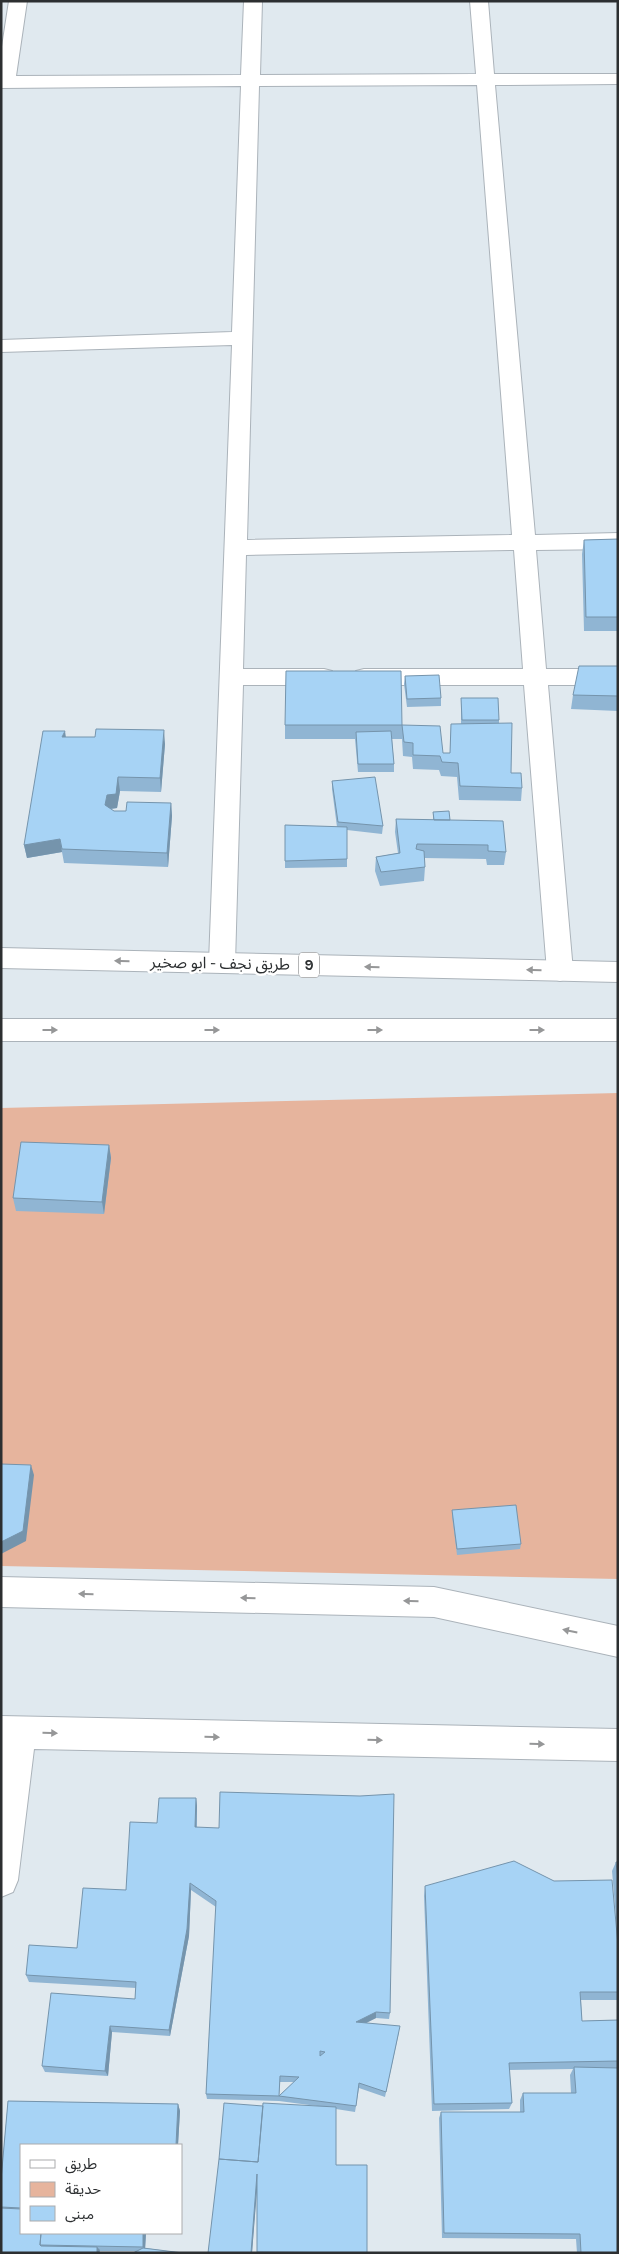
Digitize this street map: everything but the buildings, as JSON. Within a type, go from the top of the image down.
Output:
[{"type":"main road","points":[[18,1],[3,82],[618,79]]},
{"type":"main road","points":[[222,963],[253,1]]},
{"type":"main road","points":[[479,1],[560,971]]},
{"type":"main road","points":[[1,346],[242,338]]},
{"type":"main road","points":[[235,548],[618,541]]},
{"type":"main road","points":[[231,677],[618,677]]},
{"type":"main road","name":"طريق نجف - ابو صخير","points":[[1,958],[618,972]]},
{"type":"main road","points":[[1,1030],[618,1030]]},
{"type":"main road","points":[[1,1592],[434,1602],[618,1642]]},
{"type":"main road","points":[[1,1880],[11,1732],[618,1745]]},
{"type":"green space","points":[[618,1093],[618,1579],[1,1566],[1,1108]]}]
